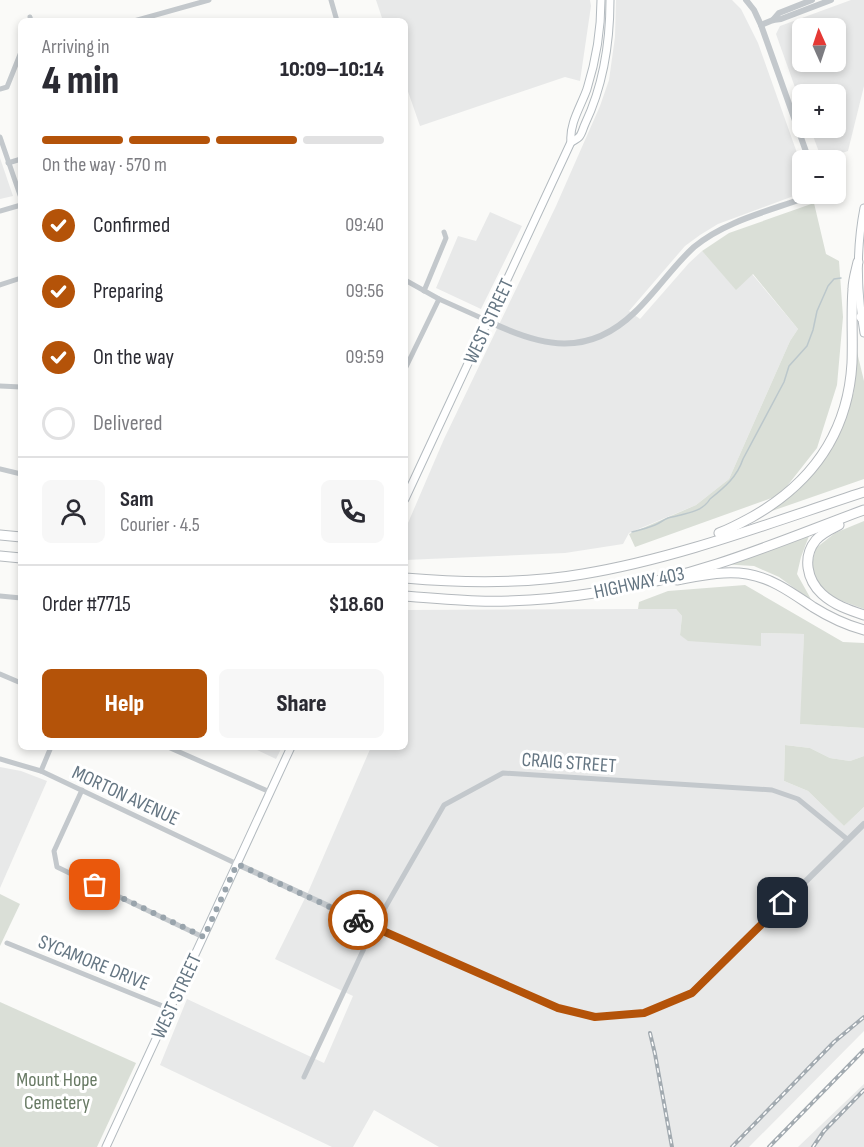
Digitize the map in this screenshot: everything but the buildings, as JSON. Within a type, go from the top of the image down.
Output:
[{"type":"highway","points":[[665,556],[677,548],[726,531],[768,508],[806,477],[821,456],[833,436],[848,393],[852,363],[853,288],[858,262]]},
{"type":"highway","name":"HIGHWAY 403","points":[[408,578],[476,581],[534,580],[582,574],[665,556],[864,492]]},
{"type":"highway","points":[[864,512],[827,531],[817,539],[811,547],[807,561],[811,580],[824,596],[864,615]]},
{"type":"highway","name":"HIGHWAY 403","points":[[408,596],[480,601],[547,598],[601,592],[651,582],[717,564],[864,512]]},
{"type":"highway","points":[[0,535],[18,537]]},
{"type":"highway","points":[[0,556],[18,558]]},
{"type":"highway","points":[[651,582],[667,582],[734,572],[746,574],[779,585],[832,618],[864,630]]},
{"type":"main road","name":"WEST STREET","points":[[408,493],[571,142],[570,133],[594,65],[600,30],[601,0]]},
{"type":"main road","name":"WEST STREET","points":[[571,142],[579,138],[602,77],[610,22],[610,0]]},
{"type":"main road","points":[[864,208],[858,242],[864,333]]},
{"type":"main road","name":"WEST STREET","points":[[106,1147],[290,750]]},
{"type":"street","points":[[145,18],[209,0]]},
{"type":"street","points":[[331,0],[336,18]]},
{"type":"street","points":[[746,0],[761,25],[805,150]]},
{"type":"street","points":[[773,20],[779,13],[812,0]]},
{"type":"street","points":[[761,25],[831,0]]},
{"type":"street","points":[[0,89],[6,87],[18,59]]},
{"type":"street","points":[[0,137],[18,190]]},
{"type":"street","points":[[8,163],[18,160]]},
{"type":"street","points":[[408,282],[507,331],[552,344],[582,342],[619,326],[635,312],[693,249],[707,238],[721,229],[792,203]]},
{"type":"street","points":[[0,211],[18,206]]},
{"type":"street","points":[[424,291],[447,238],[444,232]]},
{"type":"street","points":[[0,285],[18,279]]},
{"type":"street","points":[[408,363],[439,299]]},
{"type":"street","points":[[0,386],[18,387]]},
{"type":"street","points":[[0,469],[18,473]]},
{"type":"street","points":[[0,596],[18,598]]},
{"type":"street","points":[[0,674],[18,682]]},
{"type":"street","points":[[40,771],[50,750]]},
{"type":"street","points":[[175,750],[270,792]]},
{"type":"street","name":"MORTON AVENUE","points":[[0,759],[40,771],[237,864]]},
{"type":"street","name":"CRAIG STREET","points":[[304,1077],[374,927],[444,805],[503,773],[772,790],[798,799],[848,839]]},
{"type":"street","points":[[82,790],[54,851],[57,867],[204,937]]},
{"type":"street","points":[[237,864],[558,1008],[595,1017],[644,1013],[692,993],[864,824]]},
{"type":"street","name":"SYCAMORE DRIVE","points":[[7,943],[170,1009]]},
{"type":"shaded area","points":[[376,0],[590,0],[591,6],[580,81],[565,77],[420,126],[408,92],[408,18],[382,18]]},
{"type":"shaded area","points":[[616,0],[732,0],[741,9],[758,43],[796,150],[792,150],[792,197],[718,224],[700,235],[685,246],[629,311],[640,319],[702,251],[736,289],[752,274],[798,329],[790,341],[729,479],[696,505],[629,533],[623,544],[565,553],[408,560],[408,523],[444,439],[556,206],[609,80],[615,37]]},
{"type":"shaded area","points":[[851,0],[864,0],[864,86],[848,151],[818,150],[814,138],[846,138],[846,84],[794,84],[776,34],[780,26],[792,22],[792,72],[846,72],[846,18],[802,18]]},
{"type":"shaded area","points":[[0,158],[13,196],[0,199]]},
{"type":"shaded area","points":[[490,212],[522,226],[481,309],[436,288],[458,236],[476,241]]},
{"type":"shaded area","points":[[676,609],[682,616],[680,635],[761,645],[761,633],[804,634],[801,724],[864,728],[864,756],[850,761],[830,758],[810,748],[785,745],[784,781],[808,791],[844,826],[864,807],[864,1031],[749,1147],[439,1147],[374,1110],[353,1147],[332,1147],[160,1065],[187,999],[324,1063],[353,996],[275,959],[309,890],[370,750],[408,750],[408,610]]},
{"type":"shaded area","points":[[257,750],[280,750],[276,759]]},
{"type":"shaded area","points":[[0,767],[21,771],[47,781],[0,888]]},
{"type":"shaded area","points":[[864,1084],[864,1147],[798,1147]]},
{"type":"green space","points":[[814,204],[826,254],[839,261],[843,317],[837,385],[817,448],[780,495],[635,547],[629,534],[696,505],[729,479],[790,341],[798,329],[753,274],[736,290],[702,251],[729,233]]},
{"type":"green space","points":[[856,348],[864,381],[864,479],[769,512],[822,462],[840,428],[854,392]]},
{"type":"green space","points":[[864,521],[864,609],[834,598],[817,583],[811,567],[816,548],[835,533]]},
{"type":"green space","points":[[809,536],[797,574],[812,601],[779,577],[754,566],[719,564]]},
{"type":"green space","points":[[745,585],[843,642],[864,643],[864,728],[800,724],[804,634],[761,633],[761,646],[688,641],[680,635],[682,616],[676,609],[638,609],[639,602],[668,591]]},
{"type":"green space","points":[[785,745],[810,748],[830,758],[850,761],[864,756],[864,807],[844,826],[808,791],[784,781]]},
{"type":"green space","points":[[0,894],[20,904],[0,946]]},
{"type":"green space","name":"Mount Hope Cemetery","points":[[0,1002],[136,1063],[97,1147],[0,1147]]},
{"type":"waterway","points":[[632,532],[702,507],[734,476],[784,382],[789,366],[807,346],[817,311],[828,286],[834,279],[841,278]]},
{"type":"railway","points":[[732,1147],[834,1042],[864,1017]]},
{"type":"railway","points":[[650,1033],[672,1147]]},
{"type":"railway","points":[[769,1147],[864,1050]]},
{"type":"railway","points":[[813,1147],[824,1131],[864,1090]]},
{"type":"way so far","points":[[95,885],[204,937],[237,864],[358,920]]},
{"type":"route","points":[[358,920],[558,1008],[595,1017],[644,1013],[692,993],[783,903]]}]
